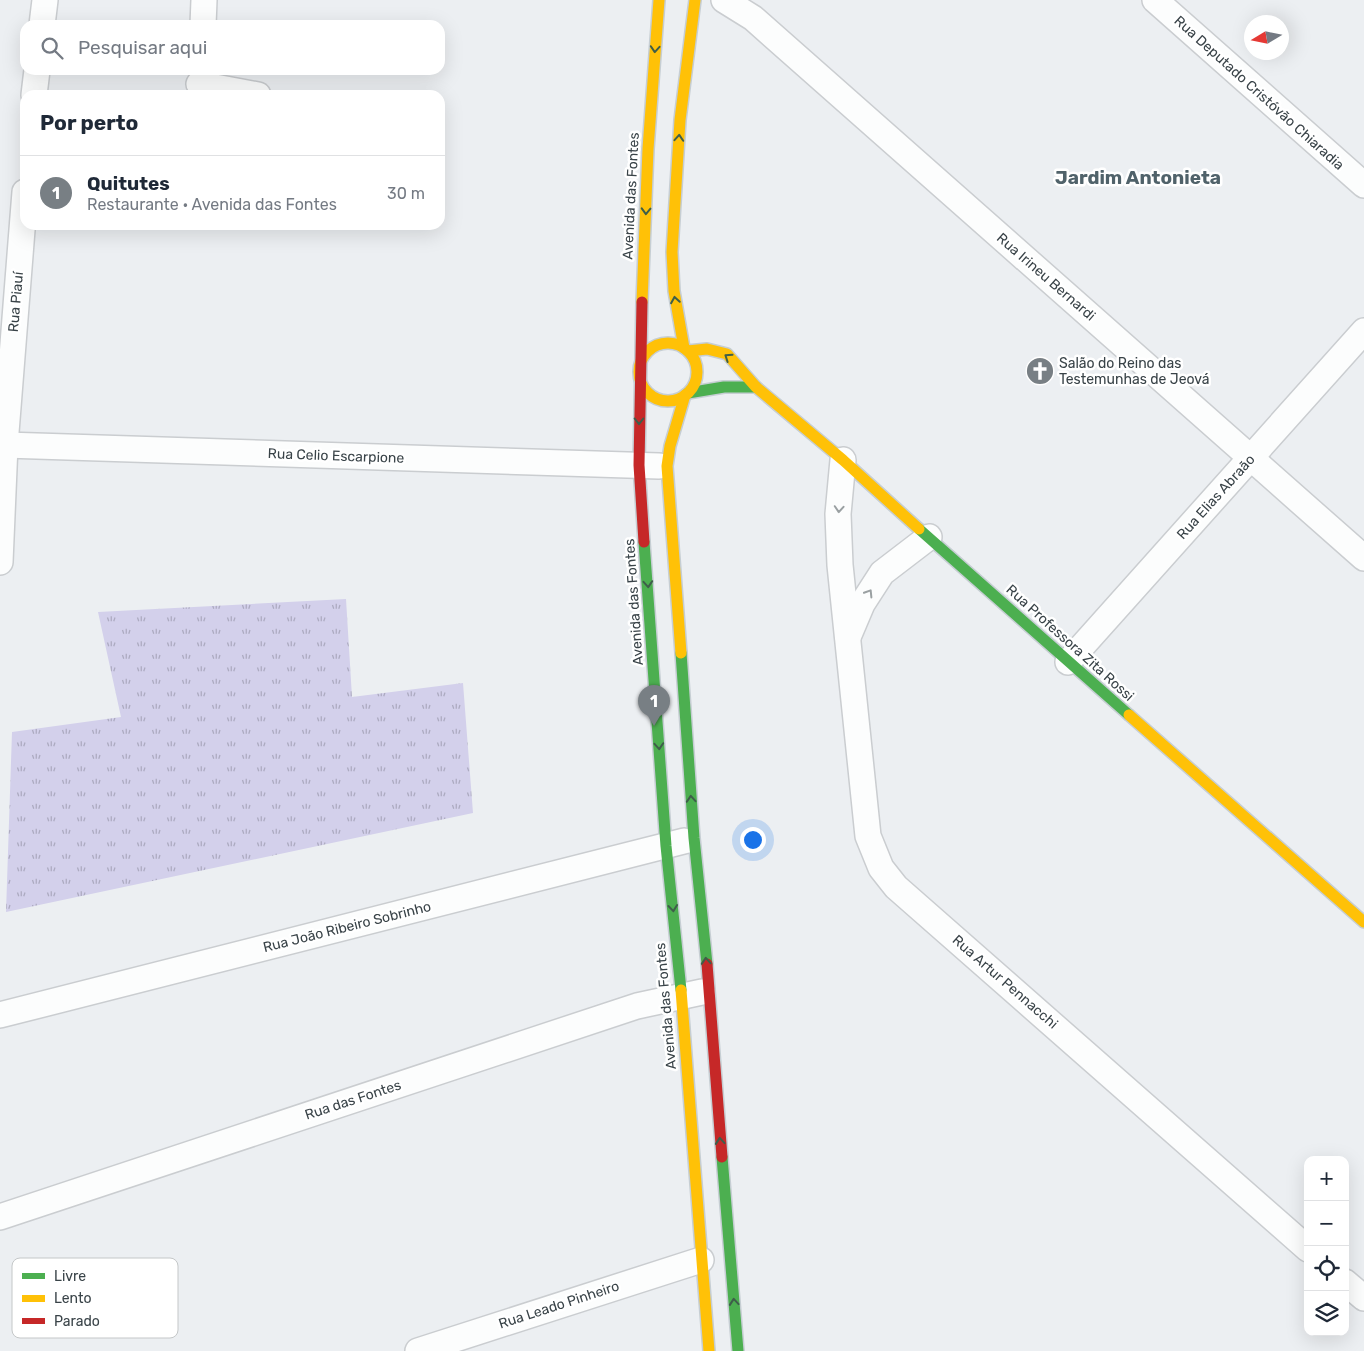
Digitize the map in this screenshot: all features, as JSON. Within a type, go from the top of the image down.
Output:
[{"type":"main road","name":"Avenida das Fontes","points":[[658,0],[648,149],[639,373],[639,465],[666,846],[682,996],[709,1351]]},
{"type":"main road","points":[[695,0],[680,120],[672,252],[674,291],[686,349],[696,364],[697,372],[693,386],[687,394],[670,446],[667,466],[694,838],[702,902],[738,1351]]},
{"type":"main road","points":[[686,349],[671,343],[651,348],[642,359],[639,373],[644,388],[657,399],[674,400],[687,394],[724,387],[756,387]]},
{"type":"main road","name":"Rua Professora Zita Rossi","points":[[686,349],[707,349],[726,354],[756,387],[843,460],[1068,662],[1364,922]]},
{"type":"street","points":[[43,20],[45,0]]},
{"type":"street","points":[[203,20],[204,0]]},
{"type":"street","name":"Rua Irineu Bernardi","points":[[724,0],[739,8],[761,25],[1364,558]]},
{"type":"street","name":"Rua Deputado Cristóvão Chiaradia","points":[[1155,0],[1364,185]]},
{"type":"street","points":[[35,90],[36,75]]},
{"type":"street","points":[[199,83],[233,90]]},
{"type":"street","name":"Rua Piauí","points":[[0,562],[5,446],[22,230]]},
{"type":"street","name":"Rua Elias Abraão","points":[[1068,662],[1364,331]]},
{"type":"street","name":"Rua Celio Escarpione","points":[[5,446],[667,466]]},
{"type":"street","name":"Rua Artur Pennacchi","points":[[843,460],[838,514],[842,602],[848,637],[868,836],[881,868],[896,886],[1305,1246]]},
{"type":"street","name":"Rua Artur Pennacchi","points":[[848,637],[862,604],[882,574],[929,537]]},
{"type":"street","name":"Rua João Ribeiro Sobrinho","points":[[0,1015],[694,838]]},
{"type":"street","name":"Rua das Fontes","points":[[0,1217],[608,1015],[708,990]]},
{"type":"street","name":"Rua Leado Pinheiro","points":[[418,1351],[448,1346],[701,1260]]},
{"type":"street","points":[[1349,1285],[1364,1298]]},
{"type":"green space","points":[[346,599],[352,697],[463,683],[473,813],[6,912],[12,732],[121,717],[98,612]]},
{"type":"traffic: fast","points":[[688,393],[724,387],[756,387]]},
{"type":"traffic: fast","points":[[919,529],[1129,715]]},
{"type":"traffic: fast","points":[[644,542],[666,846],[681,990]]},
{"type":"traffic: fast","points":[[681,653],[694,838],[707,964]]},
{"type":"traffic: fast","points":[[722,1157],[738,1351]]},
{"type":"traffic: slow","points":[[642,302],[648,149],[659,0]]},
{"type":"traffic: slow","points":[[684,348],[674,291],[672,252],[680,120],[695,0]]},
{"type":"traffic: slow","points":[[668,343],[679,345],[692,356],[697,372],[695,383],[684,396],[668,401],[657,399],[644,388],[639,372],[641,361],[652,348],[668,343]]},
{"type":"traffic: slow","points":[[688,351],[707,349],[727,354],[756,387],[843,460],[919,529]]},
{"type":"traffic: slow","points":[[681,653],[667,466],[670,446],[685,395]]},
{"type":"traffic: slow","points":[[1129,715],[1364,922]]},
{"type":"traffic: slow","points":[[681,990],[709,1351]]},
{"type":"traffic: jam","points":[[642,302],[639,465],[644,542]]},
{"type":"traffic: jam","points":[[707,964],[722,1157]]},
{"type":"place","name":"Salão do Reino das Testemunhas de Jeová","points":[[1040,371]]},
{"type":"place","name":"Quitutes","points":[[654,726]]},
{"type":"district","name":"Jardim Antonieta","points":[[1138,177]]}]
